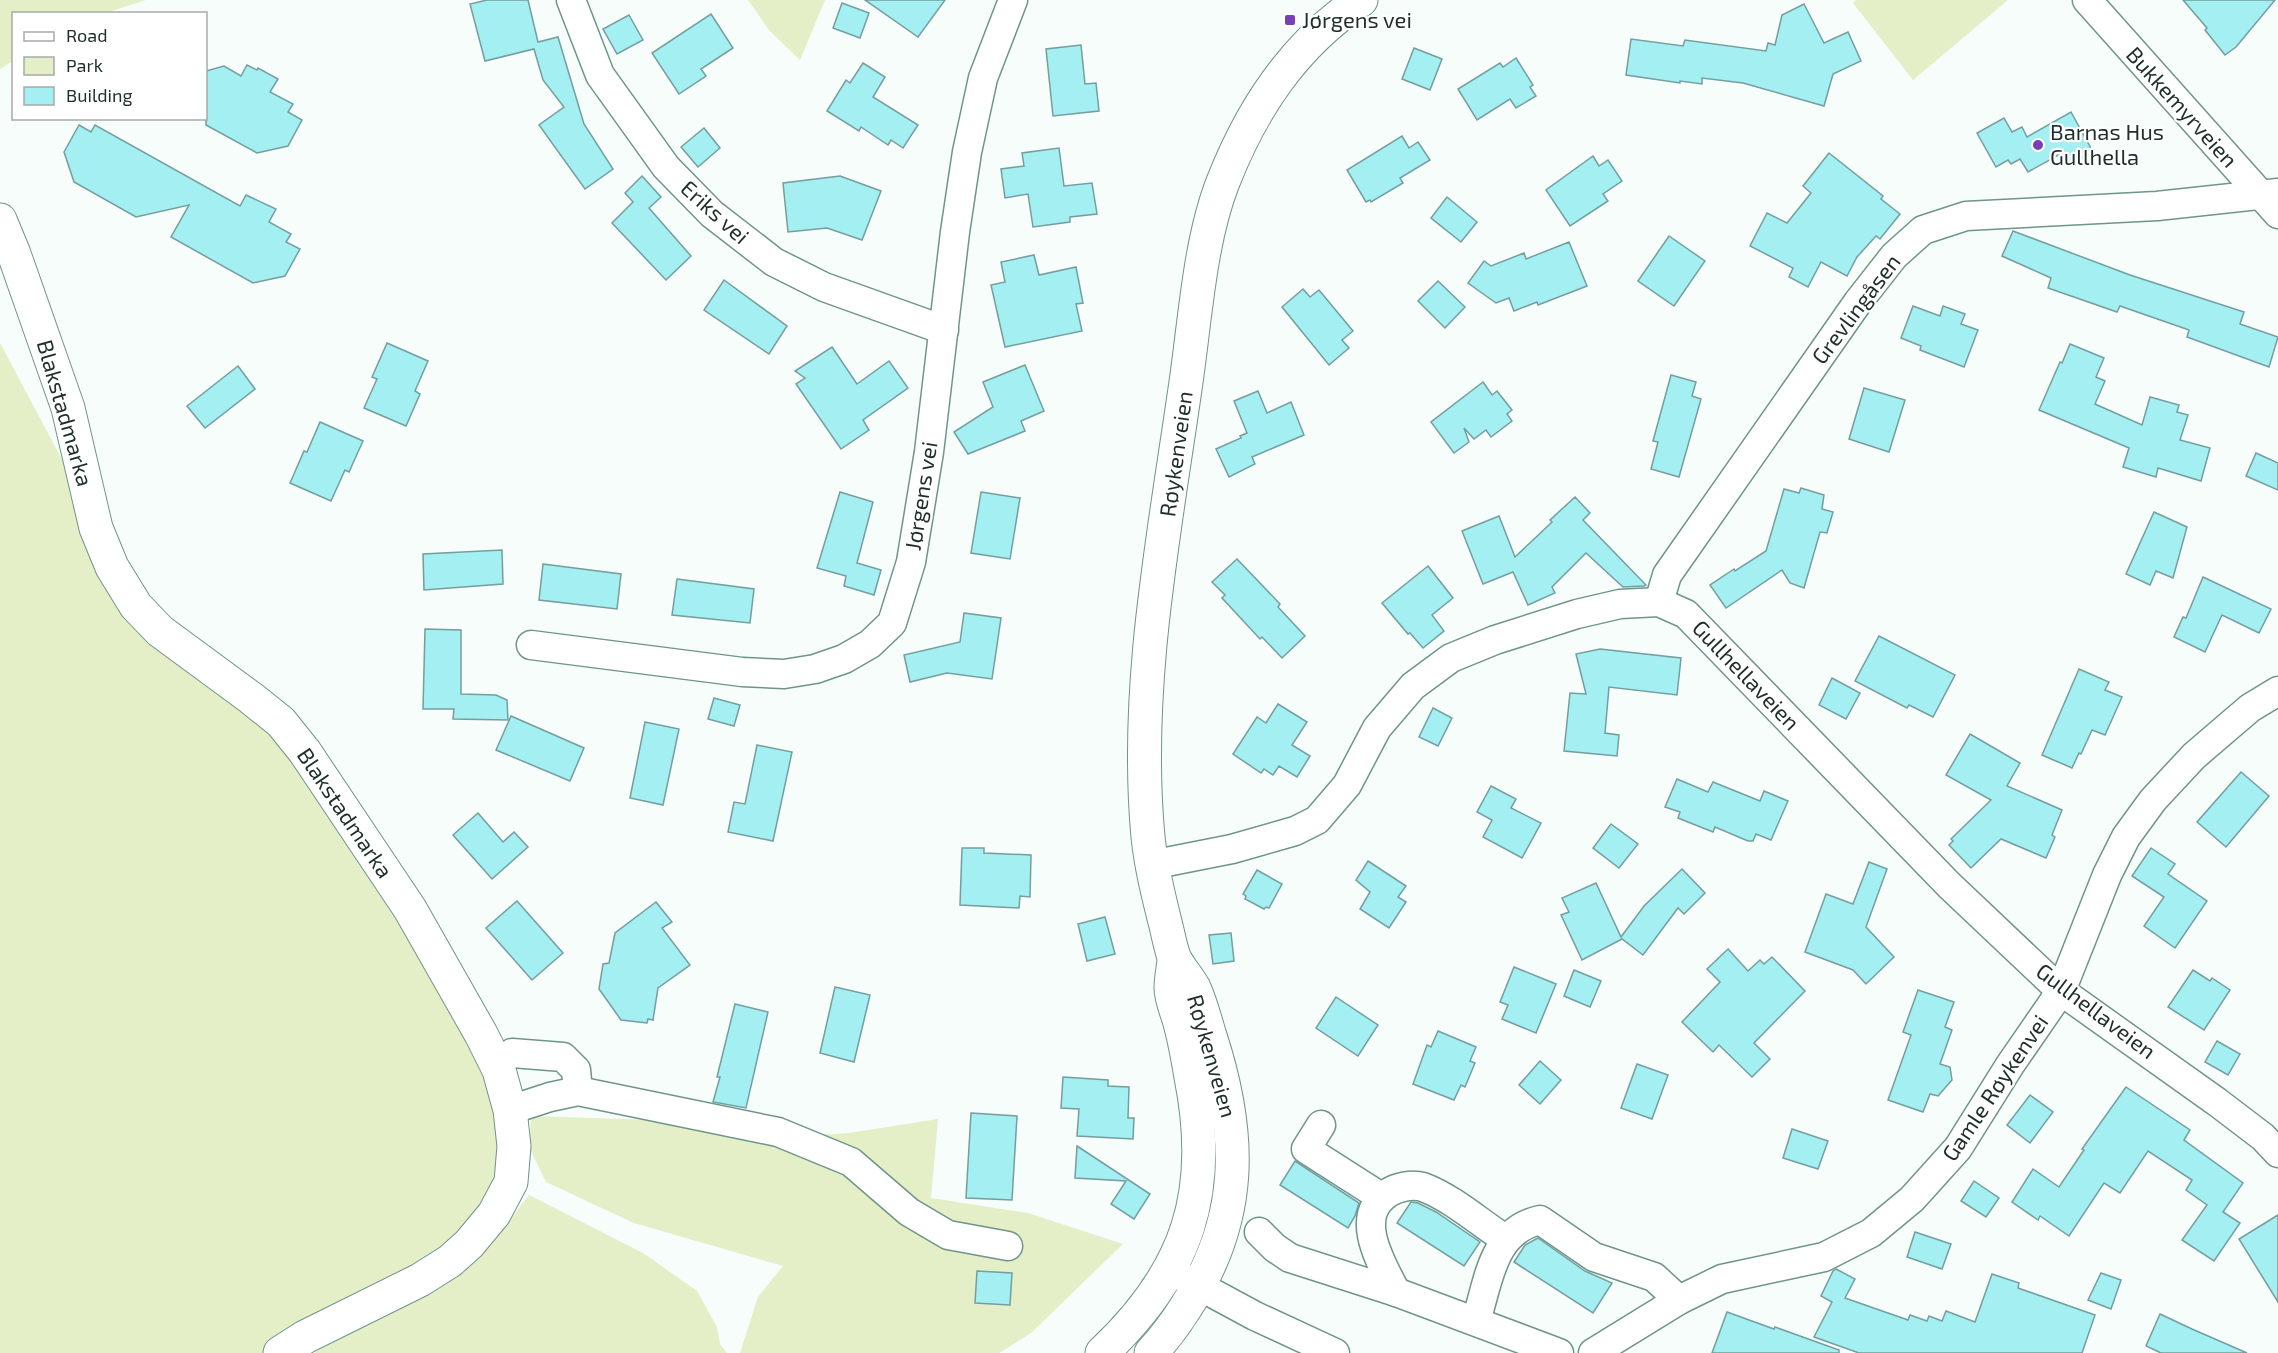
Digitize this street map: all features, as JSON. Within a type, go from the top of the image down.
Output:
[{"type":"main road","name":"Røykenveien","points":[[1151,1353],[1179,1318],[1208,1270],[1227,1214],[1233,1169],[1232,1130],[1223,1082],[1194,988],[1175,959],[1151,865],[1146,774],[1152,630],[1205,248],[1221,186],[1244,133],[1271,87],[1309,41],[1331,21],[1361,0]]},
{"type":"main road","name":"Blakstadmarka","points":[[0,220],[68,408],[96,528],[112,567],[136,606],[160,631],[281,722],[305,752],[410,909],[499,1070],[510,1110],[514,1146],[511,1182],[494,1215],[469,1244],[450,1261],[420,1280],[305,1337],[280,1353]]},
{"type":"main road","name":"Røykenveien","points":[[1102,1353],[1151,1301],[1170,1270],[1194,1207],[1201,1152],[1195,1093],[1184,1037],[1171,990],[1175,959]]},
{"type":"street","name":"Eriks vei","points":[[571,0],[600,75],[666,167],[712,214],[774,262],[824,287],[944,330]]},
{"type":"street","name":"Jørgens vei","points":[[531,645],[742,672],[784,674],[815,669],[844,659],[870,644],[892,623],[910,562],[929,452],[955,232],[967,152],[983,78],[1013,0]]},
{"type":"street","name":"Bukkemyrveien","points":[[2087,0],[2272,201]]},
{"type":"street","name":"Grevlingåsen","points":[[1659,602],[1667,575],[1858,302],[1894,256],[1923,230],[1966,216],[2272,201]]},
{"type":"street","name":"Gullhellaveien","points":[[1151,865],[1232,849],[1295,831],[1317,820],[1347,785],[1377,728],[1413,686],[1451,658],[1495,640],[1577,614],[1620,604],[1659,602],[1686,614],[1949,885],[2061,991],[2217,1102],[2263,1137],[2278,1153]]},
{"type":"street","name":"Gamle Røykenvei","points":[[1593,1353],[1679,1300],[1722,1279],[1824,1257],[1871,1233],[1912,1199],[1958,1148],[2010,1065],[2061,991],[2107,875],[2126,837],[2153,800],[2194,756],[2250,708],[2278,691]]},
{"type":"street","points":[[512,1053],[564,1057],[576,1070],[578,1091]]},
{"type":"street","points":[[510,1110],[550,1096],[578,1091],[778,1132],[851,1162],[909,1212],[948,1235],[1008,1246]]},
{"type":"street","points":[[1321,1125],[1306,1149],[1381,1197]]},
{"type":"street","points":[[1396,1292],[1372,1242],[1371,1215],[1381,1197],[1396,1187],[1421,1186],[1505,1239]]},
{"type":"street","points":[[1476,1321],[1496,1256],[1505,1239],[1524,1224],[1540,1220],[1594,1257],[1654,1277],[1679,1300]]},
{"type":"street","points":[[1259,1232],[1275,1248],[1290,1258],[1396,1292],[1559,1353]]},
{"type":"street","points":[[1170,1270],[1255,1316],[1335,1353]]},
{"type":"green space","points":[[0,0],[146,0],[108,12],[12,12],[12,62],[0,69]]},
{"type":"green space","points":[[748,0],[825,0],[800,60],[769,30]]},
{"type":"green space","points":[[1856,0],[2008,0],[1913,80],[1853,3]]},
{"type":"green space","points":[[0,343],[119,567],[321,777],[519,1136],[466,1240],[277,1353],[0,1353]]},
{"type":"green space","points":[[531,1116],[683,1121],[757,1139],[849,1133],[938,1119],[931,1198],[1028,1213],[1123,1244],[1031,1333],[999,1353],[740,1353],[758,1297],[783,1266],[634,1223],[546,1182],[530,1149]]},
{"type":"green space","points":[[529,1195],[643,1253],[697,1291],[717,1327],[720,1344],[727,1353],[314,1353],[384,1314],[487,1249]]},
{"type":"building","points":[[487,0],[528,0],[538,42],[558,37],[584,124],[613,169],[585,189],[539,125],[564,107],[543,80],[534,49],[485,61],[470,4]]},
{"type":"building","points":[[865,0],[945,0],[918,37]]},
{"type":"building","points":[[2183,0],[2275,0],[2236,47],[2225,55],[2205,30],[2207,28]]},
{"type":"building","points":[[842,3],[869,13],[860,38],[833,28]]},
{"type":"building","points":[[1804,4],[1824,43],[1848,32],[1861,61],[1833,74],[1824,106],[1743,83],[1702,78],[1702,84],[1680,81],[1680,83],[1626,75],[1631,39],[1683,46],[1685,40],[1766,51],[1768,43],[1775,45],[1782,15]]},
{"type":"building","points":[[711,14],[733,48],[701,69],[706,76],[679,94],[652,53]]},
{"type":"building","points":[[629,15],[643,40],[617,54],[603,29]]},
{"type":"building","points":[[1081,45],[1085,84],[1096,83],[1099,111],[1053,116],[1046,49]]},
{"type":"building","points":[[1414,48],[1442,59],[1430,90],[1402,79]]},
{"type":"building","points":[[1516,58],[1533,85],[1530,87],[1536,96],[1516,108],[1510,99],[1477,120],[1458,89],[1500,63],[1503,67]]},
{"type":"building","points":[[863,63],[885,77],[873,97],[918,125],[903,148],[891,140],[888,145],[861,127],[859,131],[827,111],[846,80],[850,83]]},
{"type":"building","points":[[247,65],[278,79],[270,92],[293,104],[288,112],[302,120],[288,146],[257,153],[206,125],[207,71],[224,66],[241,76]]},
{"type":"building","points":[[2071,112],[2093,152],[2069,166],[2062,153],[2028,172],[2020,159],[2011,164],[2008,160],[1996,167],[1977,133],[2004,118],[2012,132],[2022,127],[2027,137]]},
{"type":"building","points":[[79,125],[91,132],[95,125],[240,206],[246,195],[276,209],[269,222],[291,234],[286,242],[300,249],[285,276],[253,283],[171,237],[189,205],[136,217],[74,182],[64,152]]},
{"type":"building","points":[[704,128],[720,148],[698,167],[681,147]]},
{"type":"building","points":[[1402,136],[1409,148],[1418,142],[1430,160],[1400,178],[1403,183],[1371,202],[1370,200],[1366,202],[1347,170]]},
{"type":"building","points":[[1059,148],[1064,186],[1092,183],[1097,214],[1070,217],[1070,222],[1033,227],[1028,194],[1005,198],[1001,169],[1024,166],[1022,153]]},
{"type":"building","points":[[1829,153],[1883,196],[1881,199],[1900,214],[1880,239],[1876,236],[1857,257],[1847,276],[1821,262],[1808,287],[1789,277],[1793,268],[1750,246],[1767,213],[1787,223],[1811,193],[1803,186]]},
{"type":"building","points":[[1593,156],[1599,166],[1608,160],[1622,181],[1603,194],[1608,201],[1570,226],[1546,190]]},
{"type":"building","points":[[642,176],[661,197],[649,208],[691,256],[666,280],[612,223],[633,202],[625,193]]},
{"type":"building","points":[[840,176],[881,191],[862,240],[827,228],[788,232],[783,183]]},
{"type":"building","points":[[1447,197],[1477,222],[1461,242],[1431,218]]},
{"type":"building","points":[[2013,231],[2130,275],[2244,312],[2240,324],[2278,337],[2269,367],[2187,337],[2189,330],[2120,306],[2117,312],[2048,288],[2051,278],[2002,256]]},
{"type":"building","points":[[1669,236],[1705,261],[1674,306],[1638,281]]},
{"type":"building","points":[[1569,242],[1587,286],[1538,305],[1537,302],[1514,311],[1509,298],[1496,303],[1468,283],[1484,261],[1491,266],[1524,253],[1526,259]]},
{"type":"building","points":[[1034,255],[1039,275],[1076,267],[1083,303],[1076,304],[1082,331],[1005,347],[991,285],[1005,282],[1001,262]]},
{"type":"building","points":[[724,280],[787,326],[769,354],[704,310]]},
{"type":"building","points":[[1438,281],[1465,307],[1445,328],[1418,301]]},
{"type":"building","points":[[1303,289],[1310,297],[1319,290],[1353,331],[1342,340],[1349,348],[1329,365],[1282,307]]},
{"type":"building","points":[[1913,306],[1940,316],[1943,306],[1965,314],[1961,324],[1978,330],[1964,367],[1920,350],[1921,346],[1901,338]]},
{"type":"building","points":[[387,343],[428,361],[415,391],[420,394],[406,426],[364,408],[377,379],[372,377]]},
{"type":"building","points":[[2070,344],[2104,358],[2096,377],[2105,381],[2095,404],[2142,425],[2150,397],[2179,405],[2177,412],[2188,415],[2180,440],[2210,448],[2201,481],[2158,468],[2156,477],[2123,467],[2129,448],[2039,410]]},
{"type":"building","points":[[832,347],[857,384],[889,361],[908,388],[863,420],[869,430],[841,449],[796,384],[805,378],[795,371]]},
{"type":"building","points":[[1025,365],[1044,411],[1021,421],[1025,431],[968,454],[954,432],[993,407],[983,382]]},
{"type":"building","points":[[238,366],[255,389],[205,428],[187,406]]},
{"type":"building","points":[[1671,375],[1696,382],[1692,396],[1701,399],[1679,477],[1651,469],[1658,442],[1653,441]]},
{"type":"building","points":[[1483,382],[1492,395],[1497,391],[1512,410],[1507,414],[1512,421],[1491,437],[1486,430],[1474,439],[1464,428],[1469,442],[1454,453],[1431,422]]},
{"type":"building","points":[[1864,388],[1905,400],[1889,452],[1849,439]]},
{"type":"building","points":[[1258,391],[1267,413],[1291,402],[1304,435],[1252,457],[1255,464],[1229,477],[1216,449],[1247,433],[1234,401]]},
{"type":"building","points":[[320,422],[363,441],[349,472],[345,470],[331,501],[290,483]]},
{"type":"building","points":[[2256,453],[2278,463],[2278,490],[2246,476]]},
{"type":"building","points":[[1801,488],[1824,495],[1822,509],[1833,512],[1827,533],[1820,532],[1804,588],[1790,583],[1782,570],[1726,608],[1710,585],[1766,551],[1784,489],[1799,493]]},
{"type":"building","points":[[840,492],[873,502],[857,563],[881,570],[874,595],[844,586],[846,576],[817,568]]},
{"type":"building","points":[[981,492],[1020,498],[1010,559],[971,553]]},
{"type":"building","points":[[1575,497],[1590,513],[1583,520],[1646,585],[1623,587],[1586,553],[1552,587],[1555,593],[1528,605],[1513,572],[1483,584],[1462,531],[1499,516],[1515,557]]},
{"type":"building","points":[[2154,512],[2187,527],[2173,578],[2156,571],[2150,585],[2126,574]]},
{"type":"building","points":[[502,550],[503,584],[424,590],[423,554]]},
{"type":"building","points":[[1237,559],[1280,604],[1278,607],[1305,636],[1282,658],[1262,637],[1260,639],[1222,598],[1225,595],[1212,582]]},
{"type":"building","points":[[543,564],[621,574],[617,609],[539,600]]},
{"type":"building","points":[[1428,566],[1453,598],[1432,615],[1444,631],[1423,648],[1382,603]]},
{"type":"building","points":[[2203,577],[2271,609],[2259,633],[2222,615],[2205,652],[2174,637],[2183,617],[2186,618]]},
{"type":"building","points":[[677,579],[754,589],[750,623],[672,615]]},
{"type":"building","points":[[964,613],[1001,618],[992,679],[947,673],[910,682],[904,655],[960,642]]},
{"type":"building","points":[[425,629],[461,630],[461,694],[496,695],[507,700],[508,720],[453,719],[454,709],[423,709]]},
{"type":"building","points":[[1879,636],[1955,675],[1933,717],[1909,705],[1907,708],[1855,681]]},
{"type":"building","points":[[1600,649],[1681,658],[1677,695],[1609,687],[1605,733],[1619,735],[1617,756],[1564,751],[1570,693],[1586,694],[1576,654]]},
{"type":"building","points":[[2079,669],[2109,682],[2105,690],[2122,697],[2105,735],[2092,730],[2072,768],[2042,755]]},
{"type":"building","points":[[1832,678],[1860,693],[1846,719],[1819,705]]},
{"type":"building","points":[[714,698],[740,705],[734,726],[708,719]]},
{"type":"building","points":[[1278,704],[1307,722],[1292,745],[1310,756],[1297,777],[1279,766],[1273,775],[1264,769],[1261,773],[1233,754],[1257,717],[1266,723]]},
{"type":"building","points":[[1433,708],[1452,718],[1438,746],[1419,737]]},
{"type":"building","points":[[511,716],[584,748],[570,781],[496,750]]},
{"type":"building","points":[[645,722],[679,729],[663,805],[630,798]]},
{"type":"building","points":[[1970,734],[2020,763],[2007,786],[2062,810],[2052,835],[2055,837],[2046,858],[2001,839],[1971,868],[1949,845],[1953,841],[1951,839],[1991,800],[1946,775]]},
{"type":"building","points":[[757,745],[792,752],[773,841],[728,832],[734,802],[745,804]]},
{"type":"building","points":[[2241,772],[2269,796],[2226,847],[2197,822]]},
{"type":"building","points":[[1677,779],[1708,792],[1713,782],[1760,801],[1764,791],[1788,801],[1771,840],[1756,834],[1753,841],[1748,841],[1715,827],[1713,832],[1678,818],[1680,812],[1665,807]]},
{"type":"building","points":[[1491,786],[1516,799],[1511,808],[1541,823],[1522,858],[1483,837],[1492,820],[1477,812]]},
{"type":"building","points":[[478,813],[503,842],[514,832],[528,847],[492,879],[453,835]]},
{"type":"building","points":[[1611,824],[1638,844],[1619,868],[1593,848]]},
{"type":"building","points":[[962,848],[984,848],[984,853],[1031,855],[1030,897],[1020,896],[1019,908],[960,905]]},
{"type":"building","points":[[2151,848],[2175,864],[2168,874],[2207,901],[2175,948],[2144,926],[2164,897],[2132,876]]},
{"type":"building","points":[[1368,861],[1406,886],[1398,897],[1406,902],[1389,928],[1360,909],[1370,892],[1356,880]]},
{"type":"building","points":[[1869,862],[1887,869],[1866,927],[1894,957],[1866,984],[1853,970],[1805,952],[1826,894],[1853,904]]},
{"type":"building","points":[[1682,869],[1705,893],[1684,914],[1678,908],[1643,955],[1622,939],[1582,960],[1561,915],[1569,912],[1562,898],[1596,883],[1621,937],[1644,906]]},
{"type":"building","points":[[1257,870],[1282,884],[1269,908],[1264,909],[1245,899],[1246,896],[1243,894]]},
{"type":"building","points":[[517,901],[563,953],[532,980],[486,928]]},
{"type":"building","points":[[656,902],[672,922],[662,928],[690,965],[658,988],[653,1020],[648,1019],[647,1023],[621,1020],[599,989],[603,964],[609,963],[615,933]]},
{"type":"building","points":[[1105,917],[1115,954],[1087,961],[1078,924]]},
{"type":"building","points":[[1231,933],[1234,961],[1213,964],[1209,935]]},
{"type":"building","points":[[1728,949],[1748,971],[1760,960],[1764,964],[1772,957],[1805,991],[1754,1043],[1770,1059],[1752,1077],[1719,1045],[1713,1052],[1682,1022],[1720,982],[1707,969]]},
{"type":"building","points":[[1514,967],[1556,984],[1536,1033],[1502,1019],[1508,1005],[1500,1002]]},
{"type":"building","points":[[1574,970],[1601,981],[1590,1007],[1564,996]]},
{"type":"building","points":[[2193,970],[2210,981],[2212,978],[2230,990],[2204,1030],[2168,1007]]},
{"type":"building","points":[[835,987],[870,995],[854,1062],[820,1053]]},
{"type":"building","points":[[1918,990],[1954,1002],[1945,1027],[1952,1030],[1940,1064],[1950,1067],[1952,1080],[1938,1096],[1930,1094],[1923,1112],[1888,1100],[1911,1035],[1903,1032]]},
{"type":"building","points":[[1336,997],[1378,1025],[1358,1056],[1316,1028]]},
{"type":"building","points":[[735,1004],[768,1012],[746,1108],[713,1102]]},
{"type":"building","points":[[1438,1031],[1476,1047],[1470,1061],[1475,1063],[1465,1087],[1461,1085],[1454,1100],[1413,1084],[1427,1045],[1431,1047]]},
{"type":"building","points":[[2217,1041],[2240,1054],[2228,1075],[2205,1062]]},
{"type":"building","points":[[1540,1061],[1561,1080],[1540,1104],[1519,1085]]},
{"type":"building","points":[[1637,1064],[1668,1075],[1652,1119],[1621,1108]]},
{"type":"building","points":[[1063,1077],[1108,1080],[1108,1086],[1129,1087],[1128,1118],[1134,1118],[1133,1139],[1077,1136],[1079,1109],[1061,1108]]},
{"type":"building","points":[[2126,1087],[2190,1130],[2184,1140],[2243,1183],[2223,1212],[2240,1223],[2214,1261],[2182,1240],[2207,1205],[2186,1190],[2192,1180],[2148,1151],[2120,1193],[2104,1183],[2069,1236],[2040,1216],[2038,1220],[2012,1202],[2033,1169],[2059,1187],[2084,1150],[2082,1149]]},
{"type":"building","points":[[2030,1095],[2053,1112],[2030,1143],[2007,1125]]},
{"type":"building","points":[[971,1113],[1017,1116],[1012,1200],[966,1198]]},
{"type":"building","points":[[1792,1129],[1828,1141],[1818,1169],[1783,1158]]},
{"type":"building","points":[[1077,1146],[1150,1194],[1134,1219],[1111,1204],[1126,1181],[1075,1178]]},
{"type":"building","points":[[1295,1161],[1359,1203],[1348,1228],[1280,1185]]},
{"type":"building","points":[[1974,1181],[1999,1198],[1986,1217],[1961,1201]]},
{"type":"building","points":[[1411,1202],[1436,1212],[1480,1242],[1464,1266],[1397,1223]]},
{"type":"building","points":[[2278,1215],[2278,1302],[2239,1239]]},
{"type":"building","points":[[1915,1232],[1951,1244],[1942,1269],[1907,1257]]},
{"type":"building","points":[[1538,1238],[1585,1271],[1612,1283],[1593,1313],[1514,1262],[1525,1245]]},
{"type":"building","points":[[1836,1269],[1855,1279],[1845,1298],[1908,1320],[1910,1315],[1927,1321],[1929,1316],[1942,1321],[1946,1311],[1975,1322],[1992,1274],[2019,1283],[2018,1288],[2095,1315],[2082,1353],[1859,1353],[1814,1337],[1832,1302],[1821,1296]]},
{"type":"building","points":[[977,1271],[1012,1273],[1010,1305],[975,1303]]},
{"type":"building","points":[[2101,1273],[2121,1280],[2111,1309],[2088,1300]]},
{"type":"building","points":[[1727,1312],[1839,1350],[1839,1353],[1712,1353]]},
{"type":"building","points":[[2160,1314],[2247,1353],[2161,1353],[2146,1346]]},
{"type":"place","name":"Jørgens vei","points":[[1290,20]]},
{"type":"place","name":"Barnas Hus Gullhella","points":[[2038,145]]}]
